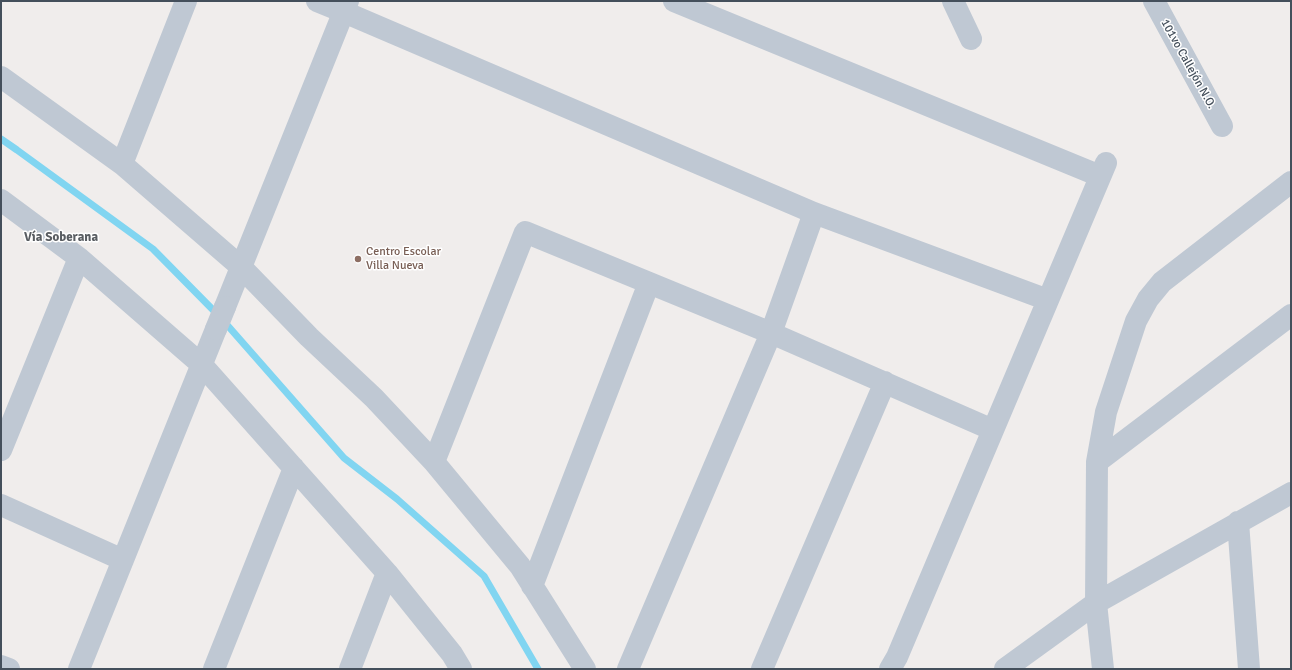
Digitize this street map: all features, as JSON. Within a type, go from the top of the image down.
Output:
[{"type":"street","points":[[122,164],[186,1]]},
{"type":"street","points":[[317,1],[346,6],[814,213],[1048,300]]},
{"type":"street","points":[[674,1],[1103,169],[897,656],[890,669]]},
{"type":"street","points":[[952,1],[971,38]]},
{"type":"street","name":"101vo Callejón N.O.","points":[[1154,1],[1222,126]]},
{"type":"street","points":[[79,669],[346,6]]},
{"type":"street","points":[[1,76],[122,164],[241,267],[309,336],[374,398],[434,462],[520,566],[585,669]]},
{"type":"street","points":[[1102,669],[1096,602],[1097,462],[1106,412],[1136,320],[1148,299],[1162,282],[1291,182]]},
{"type":"street","points":[[1,200],[79,258],[202,365],[387,573],[452,654],[461,669]]},
{"type":"street","points":[[628,669],[771,333],[814,213]]},
{"type":"street","points":[[434,462],[525,232],[771,333],[993,430]]},
{"type":"street","points":[[1,450],[79,258]]},
{"type":"street","points":[[532,586],[649,283]]},
{"type":"street","points":[[1097,462],[1291,315]]},
{"type":"street","points":[[762,669],[885,382]]},
{"type":"street","points":[[214,669],[294,468]]},
{"type":"street","points":[[1005,669],[1096,602],[1291,493]]},
{"type":"street","points":[[1,505],[123,560]]},
{"type":"street","points":[[1238,522],[1249,669]]},
{"type":"street","points":[[350,669],[387,573]]},
{"type":"street","points":[[1,666],[9,669]]},
{"type":"waterway","points":[[1,139],[153,249],[221,318],[344,458],[397,499],[484,576],[538,669]]},
{"type":"place","name":"Centro Escolar Villa Nueva","points":[[358,259]]},
{"type":"district","name":"Vía Soberana","points":[[61,238]]}]
